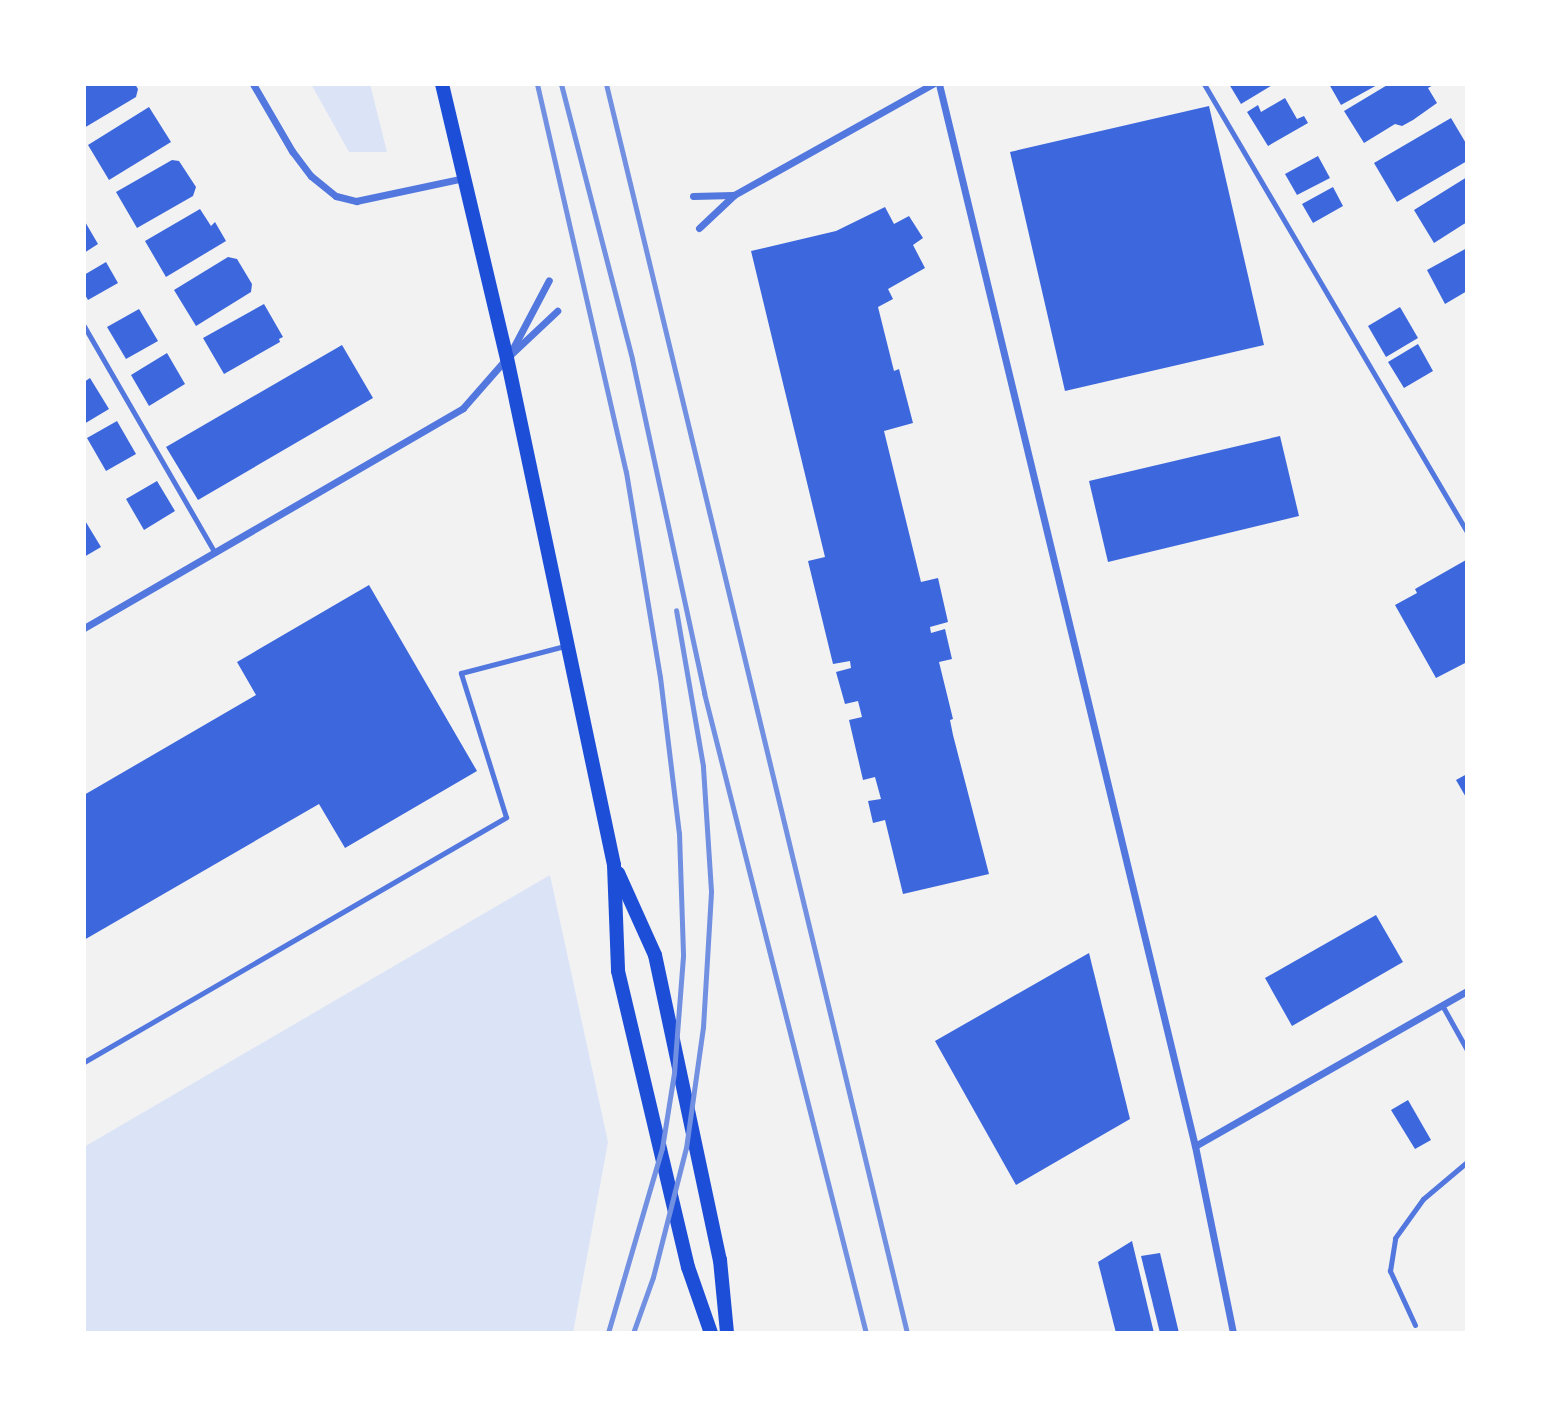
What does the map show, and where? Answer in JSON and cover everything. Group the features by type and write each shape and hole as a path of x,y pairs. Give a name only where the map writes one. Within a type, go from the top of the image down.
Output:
{"main road":[{"path":"442,84 508,358 614,865 618,971 688,1268 711,1333"},
{"path":"614,865 655,955 720,1260 727,1333"}],"street":[{"path":"253,84 292,151 311,176 336,196 356,201 464,178"},
{"path":"699,228 734,195 933,84"},
{"path":"939,84 1195,1146 1233,1333"},
{"path":"693,196 734,195"},
{"path":"508,358 549,280"},
{"path":"84,628 463,408 508,358 557,311"},
{"path":"1195,1146 1467,990"}],"lane":[{"path":"1204,84 1467,532"},
{"path":"84,326 215,553"},
{"path":"84,1062 506,817 461,673 568,645"},
{"path":"1442,1005 1467,1050"},
{"path":"1415,1325 1390,1270 1395,1238 1423,1199 1467,1162"}],"shaded area":[{"path":"311,84 370,84 387,152 349,152"},
{"path":"550,875 608,1142 573,1333 84,1333 84,1147"}],"building":[{"path":"84,84 135,84 138,89 136,97 84,128"},
{"path":"1229,84 1274,84 1241,104"},
{"path":"1329,84 1379,84 1341,105"},
{"path":"1389,84 1435,84 1428,88 1437,103 1413,120 1402,126 1395,124 1364,143 1344,111"},
{"path":"1285,98 1297,119 1304,116 1308,123 1268,146 1247,112 1258,105 1261,112"},
{"path":"1209,106 1264,345 1065,391 1010,152"},
{"path":"149,107 171,142 109,180 88,145"},
{"path":"1451,118 1467,145 1467,161 1397,202 1374,163"},
{"path":"1318,156 1330,178 1297,195 1285,174"},
{"path":"172,160 179,161 196,187 193,196 137,228 116,192"},
{"path":"1467,177 1467,222 1434,243 1414,210"},
{"path":"1333,187 1343,206 1313,223 1302,204"},
{"path":"885,207 894,224 909,216 923,238 913,245 925,268 888,289 893,299 878,307 894,371 899,369 913,423 884,431 921,582 938,578 948,622 930,627 931,633 945,629 952,659 939,662 953,719 950,720 953,735 989,874 903,894 885,820 873,823 868,801 881,799 875,777 863,780 849,720 862,717 858,701 845,704 836,672 851,668 850,661 833,664 808,561 825,557 751,251 836,231"},
{"path":"200,209 211,226 215,222 226,241 166,277 145,241"},
{"path":"84,220 98,244 84,253"},
{"path":"1467,248 1467,291 1445,304 1427,270"},
{"path":"228,257 237,259 252,284 251,292 196,326 174,290"},
{"path":"106,262 118,283 88,300 84,293 84,275"},
{"path":"264,304 283,337 279,339 280,342 224,374 203,338"},
{"path":"1400,307 1418,338 1386,357 1368,326"},
{"path":"139,309 158,341 126,359 107,327"},
{"path":"1418,344 1433,371 1404,388 1388,362"},
{"path":"342,345 373,398 198,500 166,447"},
{"path":"167,353 185,384 149,406 131,375"},
{"path":"90,378 109,409 84,424 84,382"},
{"path":"117,421 136,454 106,471 87,438"},
{"path":"1280,436 1299,516 1108,562 1089,481"},
{"path":"157,481 175,511 144,530 126,499"},
{"path":"84,519 101,547 84,557"},
{"path":"1466,560 1467,662 1436,678 1395,605 1417,593 1415,589"},
{"path":"369,585 477,771 345,848 319,804 84,940 84,795 256,695 237,662"},
{"path":"1467,774 1467,799 1456,780"},
{"path":"1376,915 1403,962 1292,1026 1265,978"},
{"path":"1089,953 1130,1119 1016,1185 935,1041"},
{"path":"1408,1100 1431,1140 1415,1149 1391,1110"},
{"path":"1132,1241 1154,1333 1116,1333 1098,1262"},
{"path":"1160,1253 1179,1333 1160,1333 1141,1256"}],"railway":[{"path":"537,84 626,472 660,677 679,833 683,956 674,1073 662,1148 608,1333"},
{"path":"561,84 632,359 704,693 866,1333"},
{"path":"606,84 907,1333"},
{"path":"633,1333 653,1277 686,1148 703,1027 711,891 703,766 676,610"}]}
